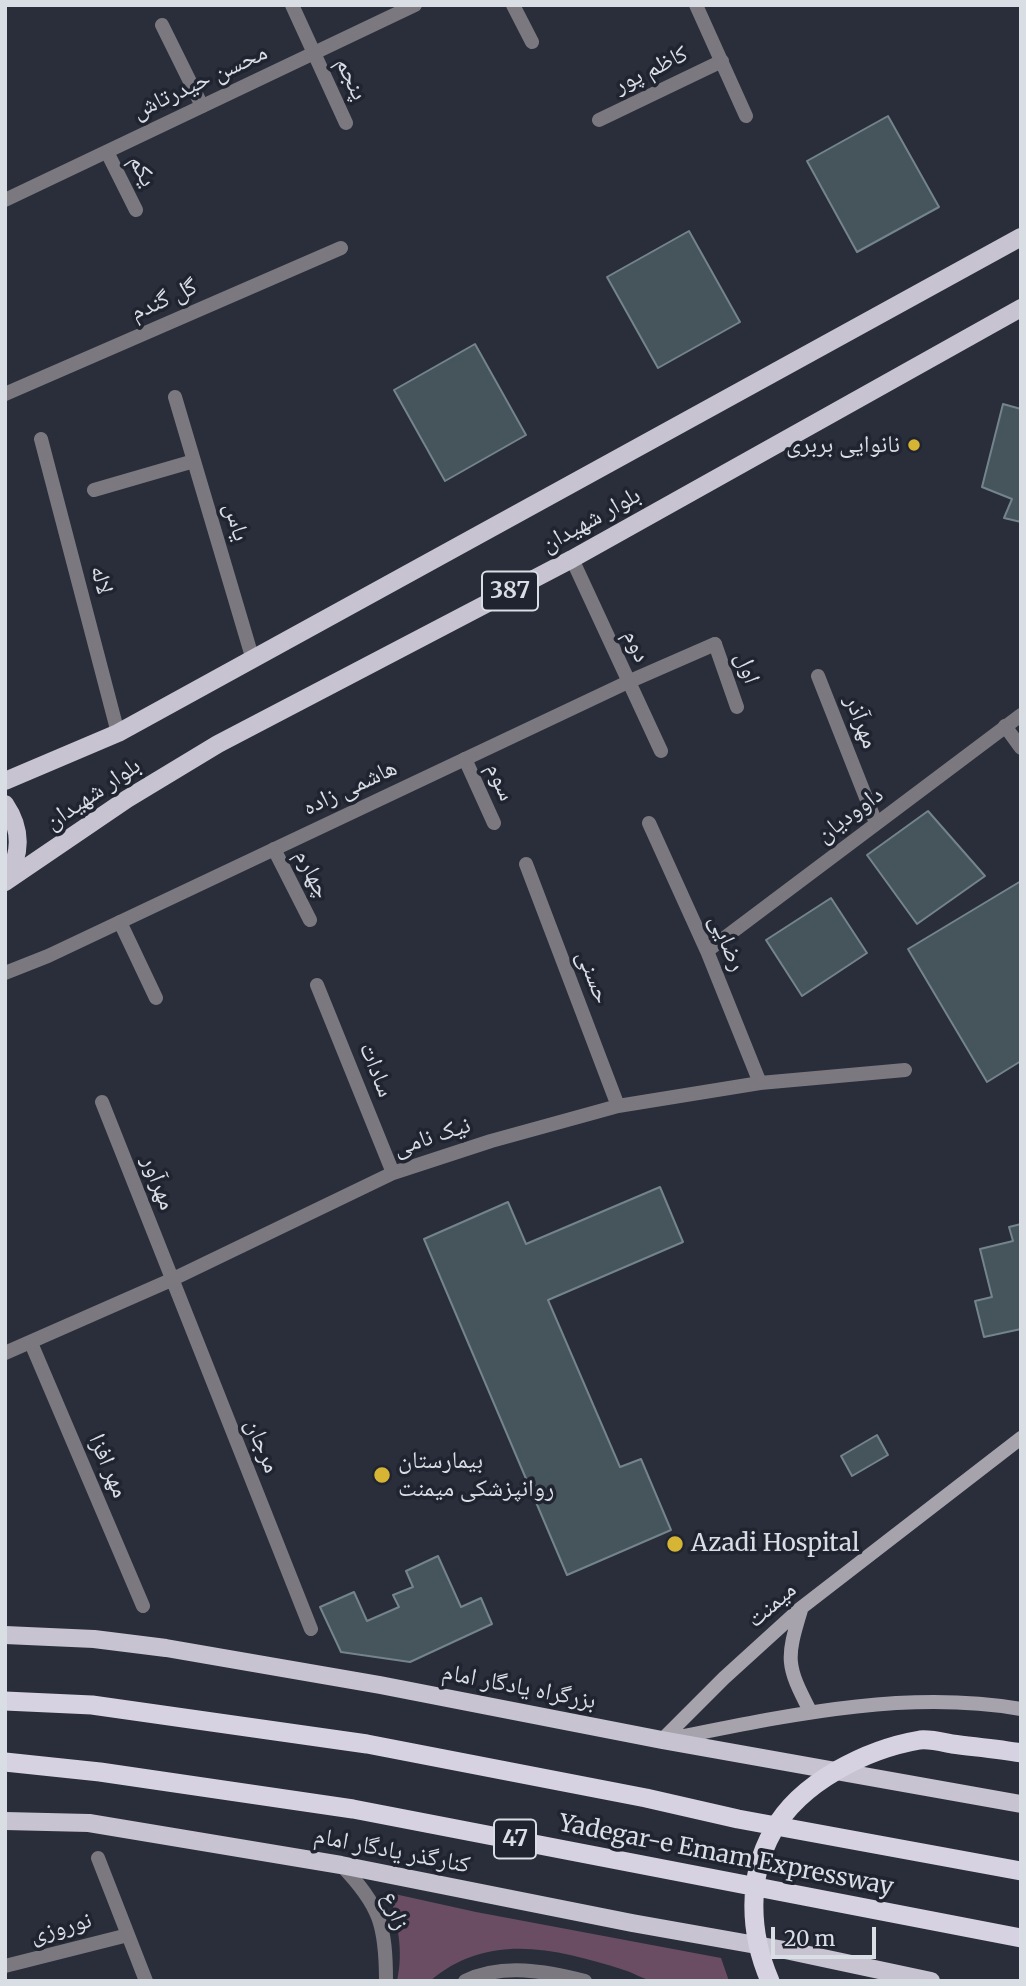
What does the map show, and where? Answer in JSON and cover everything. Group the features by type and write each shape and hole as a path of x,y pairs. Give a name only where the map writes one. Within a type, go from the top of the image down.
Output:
{"highway":[{"name":"Yadegar-e Emam Expressway","path":"5,1701 92,1705 367,1744 646,1798 738,1819 1021,1871"},
{"path":"770,1981 755,1930 753,1896 761,1860 773,1830 800,1798 839,1768 874,1751 923,1740 1020,1753"},
{"name":"Yadegar-e Emam Expressway","path":"5,1762 100,1772 353,1810 1021,1938"}],"main road":[{"name":"بلوار شهیدان","path":"5,780 118,733 1021,237"},
{"name":"بلوار شهیدان","path":"5,881 161,778 218,744 572,559 1021,308"},
{"path":"5,804 13,815 19,834 18,852 5,881"},
{"name":"میمنت","path":"662,1740 724,1678 801,1608 1021,1438"},
{"path":"801,1608 789,1649 796,1685 810,1711"},
{"name":"بزرگراه یادگار امام","path":"5,1635 94,1639 166,1648 1021,1804"},
{"path":"662,1740 810,1711 922,1701 990,1703 1021,1709"},
{"name":"کنارگذر یادگار امام","path":"5,1821 89,1823 341,1865 632,1923 790,1951 931,1981"}],"street":[{"path":"292,5 314,53"},
{"name":"محسن حیدرتاش","path":"5,200 415,5"},
{"path":"513,5 532,42"},
{"name":"کاظم پور","path":"696,5 746,116"},
{"path":"162,25 202,106"},
{"name":"پنجم","path":"314,53 346,124"},
{"name":"کاظم پور","path":"599,120 722,61"},
{"name":"یکم","path":"107,152 136,210"},
{"name":"گل گندم","path":"5,394 341,248"},
{"name":"یاس","path":"175,397 253,660"},
{"name":"لاله","path":"41,439 118,733"},
{"path":"94,490 194,461"},
{"name":"دوم","path":"572,559 661,751"},
{"name":"هاشمی زاده","path":"5,973 48,956 628,682 715,644"},
{"name":"اول","path":"715,644 737,706"},
{"name":"مهرآذر","path":"818,676 876,823"},
{"name":"داوودیان","path":"707,951 1021,715"},
{"path":"1005,726 1021,748"},
{"name":"سوم","path":"465,759 494,823"},
{"name":"رضایی","path":"649,823 707,951 760,1083"},
{"name":"چهارم","path":"274,849 310,920"},
{"name":"حسنی","path":"526,864 618,1106"},
{"path":"120,922 156,998"},
{"name":"سادات","path":"317,985 394,1172"},
{"name":"نیک نامی","path":"5,1353 171,1280 394,1172 491,1141 618,1106 760,1083 905,1070"},
{"name":"مهرآور","path":"102,1102 171,1280"},
{"name":"مرجان","path":"171,1280 311,1629"},
{"name":"مهر افزا","path":"31,1343 143,1606"},
{"name":"نوروزی","path":"98,1858 146,1981"},
{"name":"زارع","path":"341,1865 372,1900 382,1928 386,1981"},
{"name":"نوروزی","path":"5,1966 128,1935"},
{"path":"465,1981 492,1972 519,1969 585,1981"}],"shaded area":[{"path":"390,1893 721,1958 729,1981 654,1981 574,1956 524,1949 476,1955 453,1965 430,1981 397,1981 400,1948"}],"building":[{"path":"888,116 939,207 857,252 807,161"},
{"path":"689,231 740,322 658,368 607,277"},
{"path":"475,344 526,435 445,481 394,390"},
{"path":"1003,404 1021,409 1021,522 1004,518 1012,499 982,487"},
{"path":"928,811 985,876 917,924 867,855"},
{"path":"1021,881 1021,1061 987,1082 908,949"},
{"path":"831,898 867,953 802,996 766,940"},
{"path":"660,1187 683,1242 548,1300 620,1467 641,1459 671,1530 567,1575 424,1239 508,1202 526,1244"},
{"path":"1021,1224 1021,1329 984,1337 975,1301 992,1297 980,1249 1013,1241 1009,1227"},
{"path":"877,1435 888,1455 852,1476 841,1456"},
{"path":"438,1556 461,1607 481,1598 492,1624 410,1662 341,1652 320,1607 354,1592 367,1621 399,1607 393,1595 413,1587 406,1571"}],"place":[{"name":"نانوایی بربری","path":"914,445"},
{"name":"بیمارستان روانپزشکی میمنت","path":"382,1475"},
{"name":"Azadi Hospital","path":"675,1544"}]}
